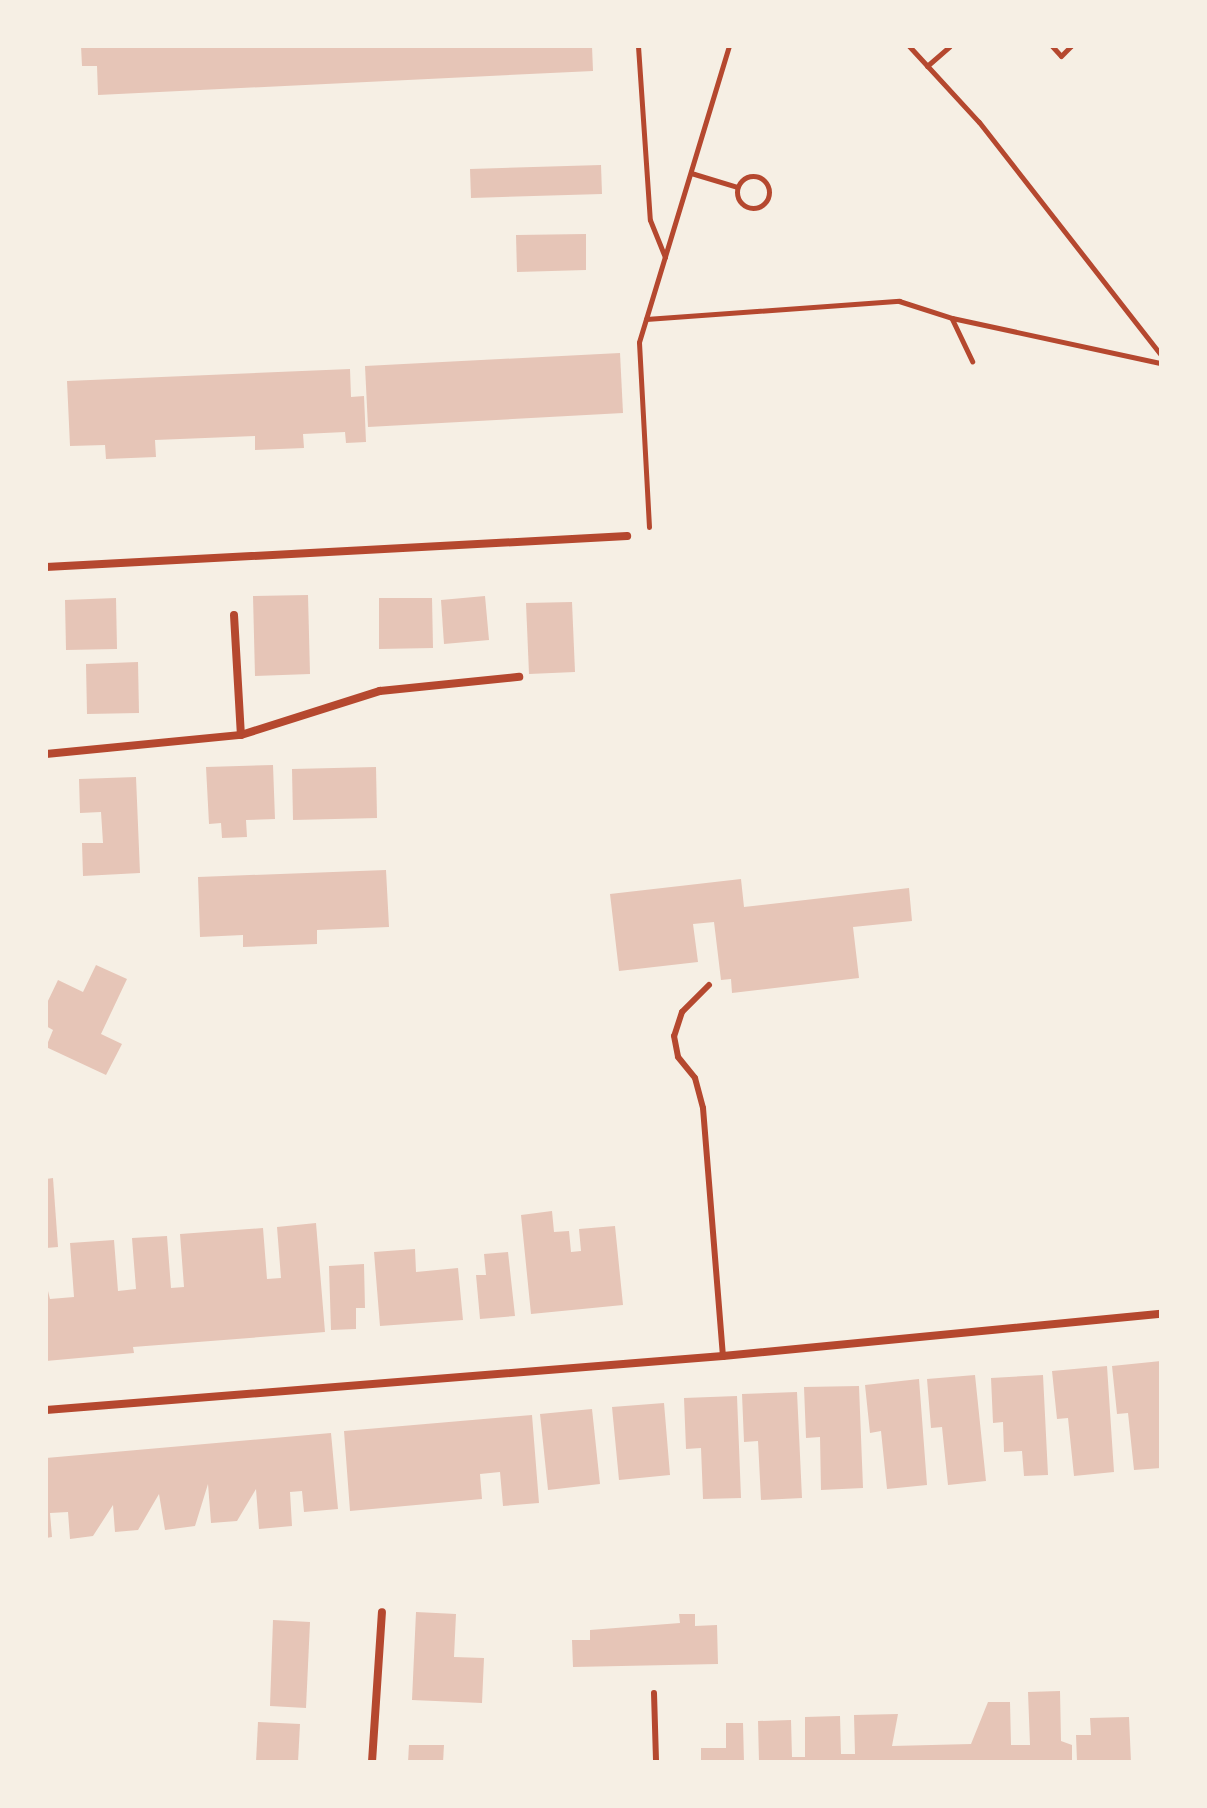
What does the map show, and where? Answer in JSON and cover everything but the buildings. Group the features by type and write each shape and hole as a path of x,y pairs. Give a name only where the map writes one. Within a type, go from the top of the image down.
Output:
{"street":[{"path":"46,567 627,536"},
{"path":"234,615 241,735"},
{"path":"46,754 241,735 380,691 519,677"},
{"path":"46,1410 723,1356 1161,1314"},
{"path":"372,1762 382,1612"}],"lane":[{"path":"709,985 682,1012 674,1036 703,1108 723,1356"},
{"path":"654,1693 656,1762"}],"path":[{"path":"638,46 650,220 665,258"},
{"path":"627,536 650,529 639,342 729,46"},
{"path":"909,46 979,122 1161,355"},
{"path":"927,66 950,46"},
{"path":"1052,46 1061,56 1071,46"},
{"path":"691,173 737,187"},
{"path":"759,177 770,194 761,206 751,208 741,203 737,187 745,178 759,177"},
{"path":"646,319 899,301 952,318 1161,363"},
{"path":"952,318 972,361"}]}
